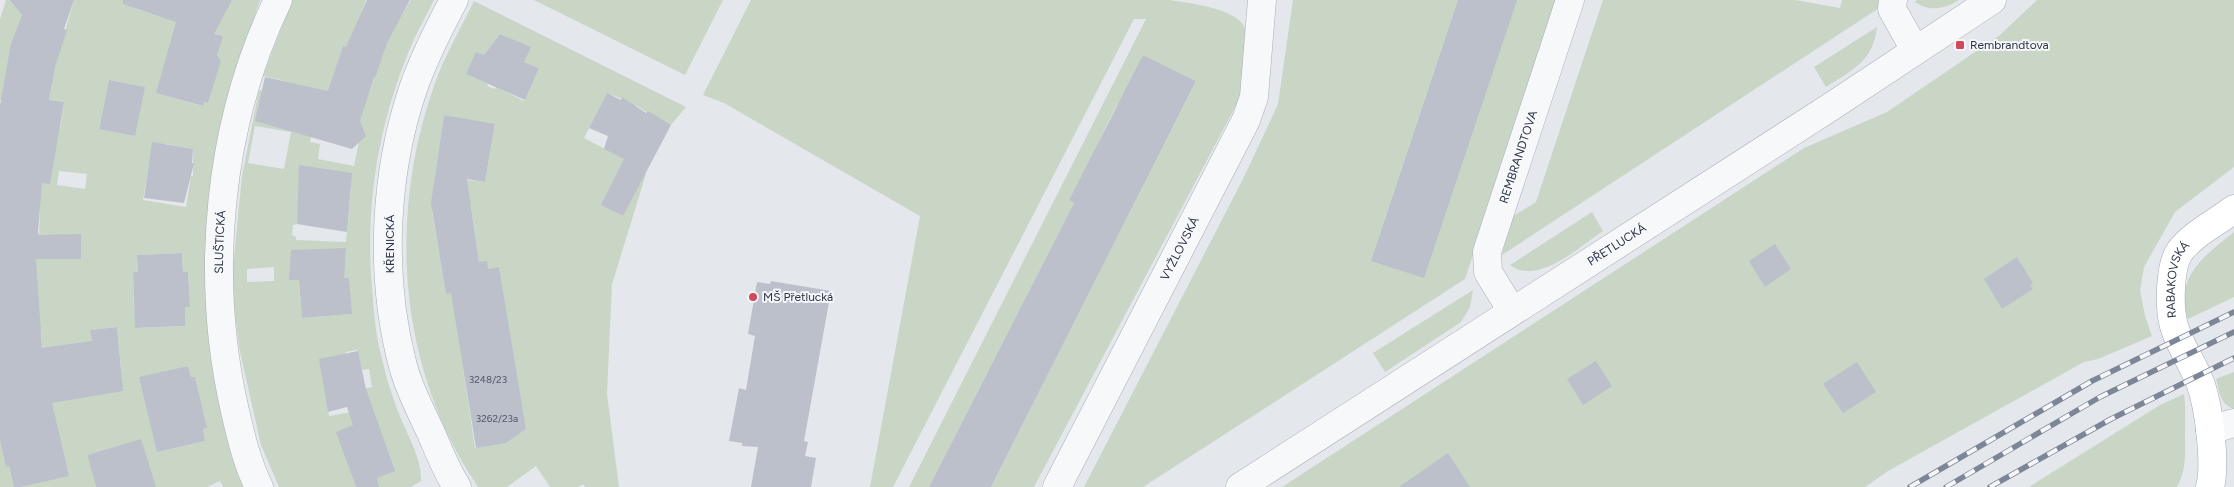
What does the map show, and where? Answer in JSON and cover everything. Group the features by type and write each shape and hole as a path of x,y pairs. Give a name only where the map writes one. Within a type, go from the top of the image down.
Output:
{"main road":[{"name":"RABAKOVSKÁ","path":"2210,487 2212,469 2222,427 2174,326 2172,276 2180,252 2196,236 2234,209"}],"street":[{"name":"SLUŠTICKÁ","path":"258,487 240,432 228,384 218,282 219,253 230,155 248,73 261,35 278,0"},
{"name":"KŘENICKÁ","path":"453,486 404,367 394,319 389,269 389,232 394,170 414,87 428,50 454,0"},
{"name":"VYŽLOVSKÁ","path":"1057,487 1246,120 1254,97 1262,0"},
{"name":"REMBRANDTOVA","path":"1512,311 1488,272 1487,252 1570,0"},
{"path":"1894,0 1892,9 1915,50"},
{"name":"PŘETLUCKÁ","path":"1240,487 1992,0"}],"green space":[{"path":"6,0 22,0 18,10 22,15 14,37 59,53 74,0 137,0 134,8 159,16 220,0 229,5 232,0 260,0 234,78 214,182 246,487 223,487 220,481 207,487 156,487 111,448 87,455 96,487 21,487 63,477 53,409 43,361 41,330 0,243 39,245 40,204 0,202 42,125 60,128 64,102 49,100 52,84 0,100 0,19","holes":["176,23 222,36 217,55 221,61 207,92 211,94 208,103 204,102 202,106 157,93","109,80 140,86 135,110 135,136 99,128","165,144 193,149 193,176 191,176 186,207 143,200 150,157","59,171 87,174 85,189 57,185","182,253 183,272 188,272 190,307 185,307 185,326 139,328 138,309 134,309 133,272 138,272 137,255","117,327 121,368 92,341 91,330","188,366 191,377 195,377 207,428 203,429 205,441 161,451 144,377"]},
{"path":"292,0 366,0 362,11 396,25 411,0 434,0 412,44 389,108 376,167 370,227 372,288 379,347 399,415 416,453 421,472 421,481 411,487 370,487 341,444 356,487 279,487 261,445 240,352 234,307 233,267 242,176 259,90 282,95 285,81 263,76","holes":["343,46 381,60 368,94 337,64","255,126 291,132 284,169 248,163","313,126 359,141 354,166 318,159 320,144 310,142","325,188 351,188 346,242 296,240 296,237 292,235 293,225 297,224 298,203 324,204","274,267 274,281 247,282 247,269","349,278 351,314 302,318 299,282","357,350 362,370 369,369 372,387 354,391 357,411 329,416 326,397 346,352"]},
{"path":"534,0 723,0 685,75"},
{"path":"751,0 1170,0 1227,13 1237,18 1244,25 1247,41 1241,96 1034,487 991,487 1196,81 1143,55 1123,104 1118,103 1104,130 1086,177 1082,175 1069,200 1074,203 929,487 909,487 1146,19 1134,19 893,487 870,487 920,216 724,103 703,95"},
{"path":"1293,0 1458,0 1371,261 1517,0 1558,0 1465,279 1143,487 1084,487 1244,177 1278,104"},
{"path":"1603,0 1795,0 1840,8 1842,0 1881,0 1879,8 1502,255 1510,218 1536,202"},
{"path":"1917,0 1959,0 1948,6 1931,8 1920,5 1915,2"},
{"path":"2037,0 2234,0 2234,167 2175,212 2144,267 2140,290 2145,316 2152,336 2098,359 2084,362 1888,471 1865,487 1282,487 1804,148 1887,112 2000,35"},
{"path":"474,1 686,107 671,125 648,113 648,111 646,112 637,106 629,104 628,101 607,93 584,138 624,159 602,205 623,216 644,173 646,174 612,284 607,394 619,487 585,487 583,484 578,487 550,487 536,466 507,487 478,487 451,441 431,393 417,343 408,291 406,239 410,186 420,134 435,83 448,52","holes":["500,34 530,47 524,62 539,68 524,101 496,87 495,89 487,86 488,84 467,74 476,53 484,55","444,115 495,125 485,182 435,176","471,205 479,262 488,269 499,268 503,292 469,290 446,293 432,211","457,328 519,390 526,429 507,440 475,448"]},
{"path":"1877,27 1875,39 1866,57 1853,70 1826,87 1814,67"},
{"path":"1592,212 1603,231 1558,262 1533,271 1521,270 1510,265"},
{"path":"2234,232 2234,297 2188,319 2185,291 2188,279 2203,259"},
{"path":"1473,290 1470,307 1461,322 1385,372 1373,353"},
{"path":"2234,372 2234,409 2223,401 2216,379"},
{"path":"2184,394 2185,460 2177,487 2029,487 2160,405"},
{"path":"0,441 6,466 9,466 14,487 0,487"}],"building":[{"path":"10,0 74,0 64,29 67,30 55,67 49,100 64,102 50,184 42,183 38,232 39,235 81,234 81,259 36,259 42,348 92,341 90,330 117,327 123,391 52,403 69,476 21,487 14,487 9,466 6,467 0,441 0,105 11,44 22,15"},
{"path":"123,0 232,0 214,34 223,36 217,55 221,61 208,103 204,102 203,106 156,93 176,22 123,4"},
{"path":"367,0 410,0 387,43 374,77 360,121 366,136 352,149 255,121 265,77 328,91 343,46 346,47"},
{"path":"1458,0 1517,0 1424,278 1371,261"},
{"path":"500,34 531,47 524,62 539,68 525,100 466,74 476,52 484,55"},
{"path":"1143,55 1196,81 991,487 929,487 1074,203 1069,200"},
{"path":"109,80 145,87 135,136 99,129"},
{"path":"607,93 621,100 622,97 646,113 648,111 671,125 623,216 601,205 624,159 604,149 608,136 589,128"},
{"path":"444,115 495,124 485,182 467,179 479,262 487,261 488,269 499,267 526,429 506,443 476,448 451,293 446,294 431,203"},
{"path":"152,142 193,149 192,163 194,163 184,203 144,198"},
{"path":"299,165 352,173 347,232 297,224"},
{"path":"1775,244 1791,269 1765,287 1749,261"},
{"path":"346,248 344,278 349,278 352,314 302,318 299,280 289,280 291,250"},
{"path":"182,253 183,272 188,272 190,307 185,307 185,326 135,328 133,272 138,272 137,255"},
{"path":"2017,257 2033,283 2030,285 2033,289 2002,309 1984,279"},
{"path":"771,281 831,291 804,441 808,442 805,456 816,458 811,487 751,487 758,447 742,446 742,443 729,441 739,388 746,390 755,336 748,334 757,282 770,284"},
{"path":"358,351 366,389 395,471 377,478 379,487 356,487 336,432 353,425 347,407 328,412 319,359"},
{"path":"1596,361 1612,386 1583,405 1567,379"},
{"path":"1857,362 1876,392 1843,413 1823,384"},
{"path":"188,366 191,377 195,377 207,428 203,429 205,441 157,452 139,377"},
{"path":"141,439 156,487 96,487 87,455"},
{"path":"1448,453 1470,487 1399,487"}],"railway":[{"path":"1910,487 2092,381 2234,312"},
{"path":"1946,487 2100,397 2234,332"},
{"path":"1990,487 2111,419 2234,358"}],"place":[{"name":"Rembrandtova","path":"1960,45"},
{"name":"MŠ Přetlucká","path":"753,297"}]}
